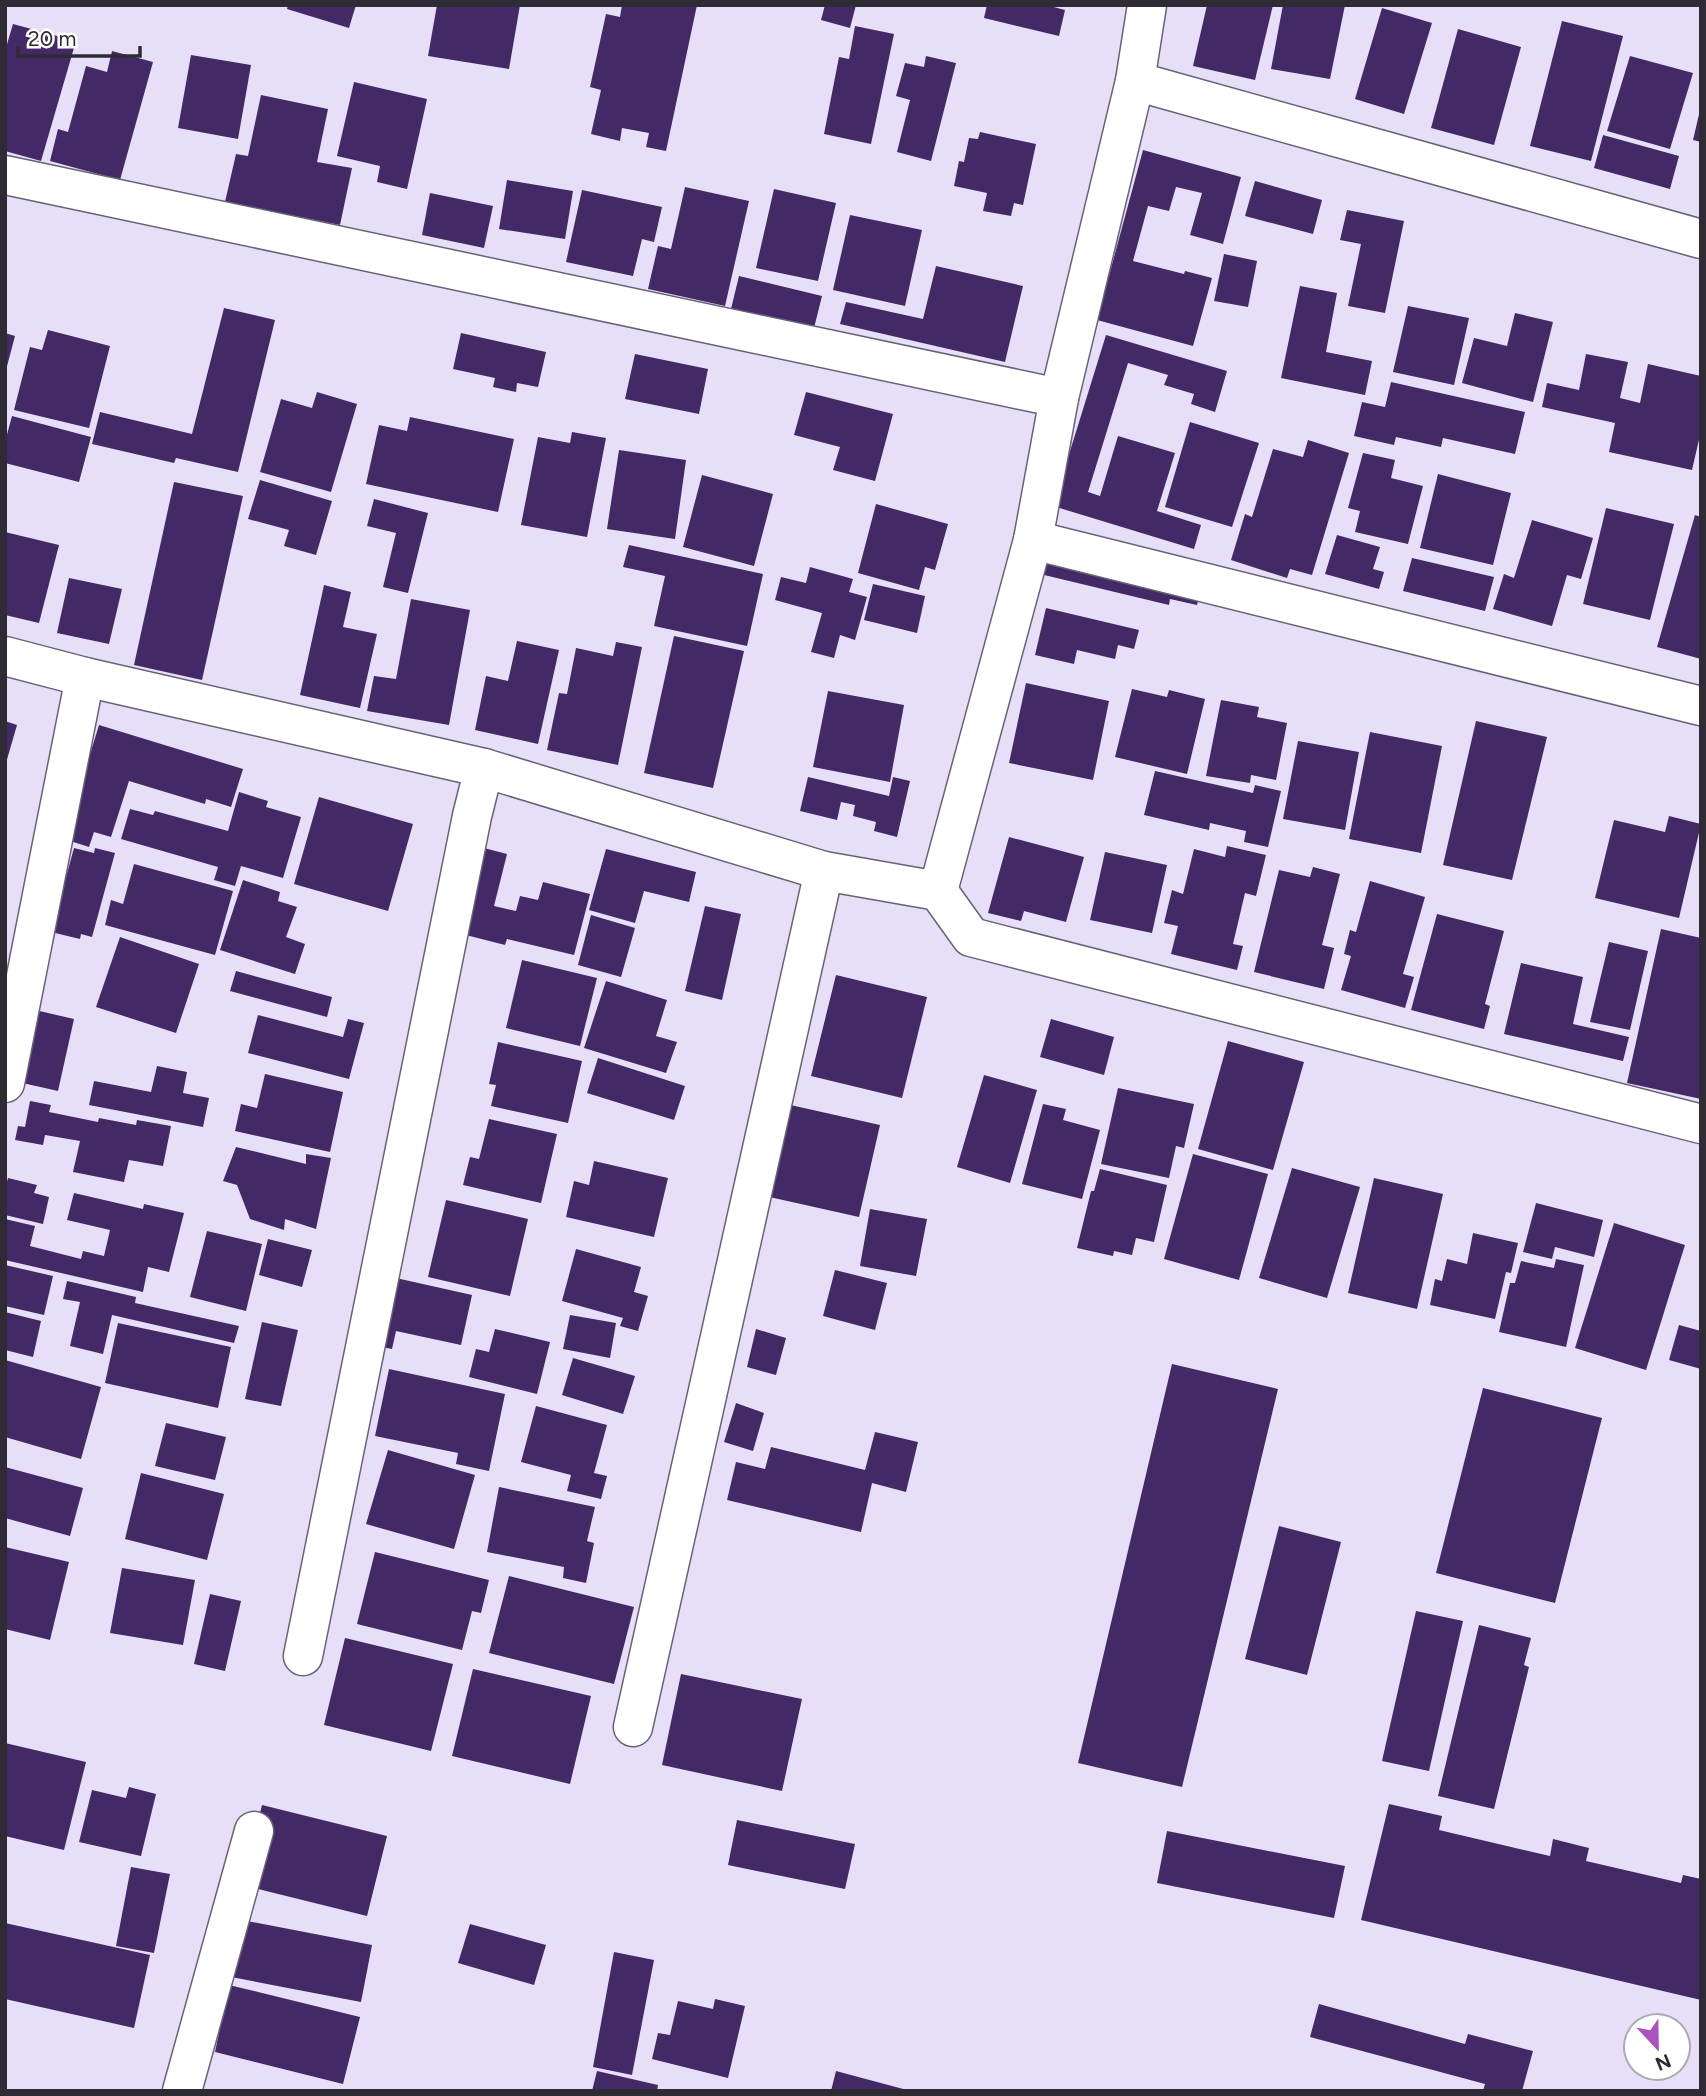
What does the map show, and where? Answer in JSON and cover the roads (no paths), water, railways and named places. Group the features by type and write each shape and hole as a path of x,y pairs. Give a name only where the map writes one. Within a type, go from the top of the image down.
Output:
{"street":[{"path":"937,891 1032,540 1059,398 1135,81 1147,5"},
{"path":"1135,81 1701,239"},
{"path":"5,175 1059,398"},
{"path":"1032,540 1701,706"},
{"path":"5,656 85,677 484,768 824,871 937,891 971,937 1701,1124"},
{"path":"5,1083 85,677"},
{"path":"303,1656 469,829 484,768"},
{"path":"632,1727 824,871"},
{"path":"182,2091 254,1831"}]}
